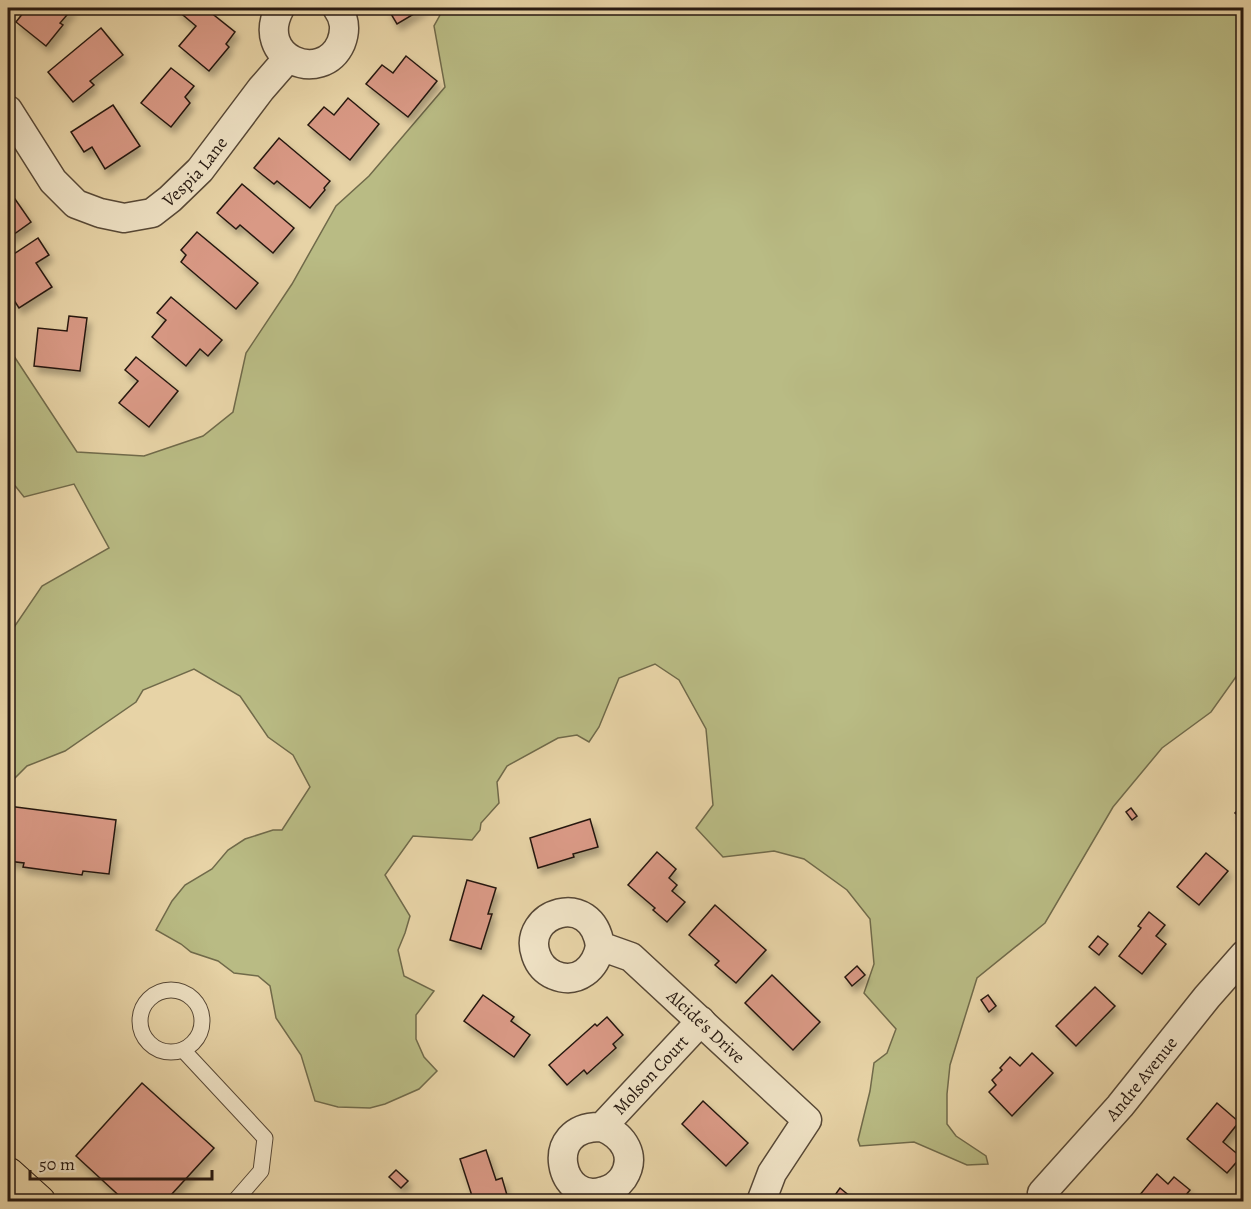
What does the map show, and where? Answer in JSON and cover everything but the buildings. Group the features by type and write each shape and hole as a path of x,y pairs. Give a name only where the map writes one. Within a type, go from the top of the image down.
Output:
{"main road":[{"path":"8,1174 39,1202"}],"street":[{"path":"280,8 273,27 274,39 280,50 288,58 299,63 311,64 323,62 332,56 344,37 345,26 338,8"},
{"name":"Vespia Lane","path":"8,110 53,181 76,204 100,213 124,218 152,213 200,170 261,89 288,58"},
{"name":"Alcide's Drive","path":"600,946 631,957 807,1120 772,1173 760,1202"},
{"name":"Andre Avenue","path":"1047,1201 1042,1193 1120,1106 1207,997 1244,955"},
{"name":"Molson Court","path":"603,1127 700,1021"}],"lane":[{"path":"172,990 183,992 198,1006 202,1016 199,1036 183,1050 164,1052 147,1041 142,1032 140,1023 142,1012 146,1003 153,996 172,990"},
{"path":"183,1050 265,1138 261,1172 234,1202"}],"green space":[{"path":"444,8 1243,8 1243,667 1211,712 1162,748 1113,807 1045,923 977,978 950,1065 947,1124 956,1136 986,1156 988,1164 967,1165 914,1142 860,1146 858,1140 874,1063 887,1053 896,1029 864,993 874,964 870,919 847,890 804,859 774,851 723,857 696,828 713,805 706,729 679,680 655,664 619,678 599,727 589,742 577,735 558,738 507,766 497,782 499,803 481,823 480,830 472,840 413,836 385,875 410,916 398,950 404,976 434,991 416,1015 416,1039 424,1057 437,1071 419,1089 370,1108 338,1107 315,1101 301,1055 276,1018 270,986 258,976 234,973 218,961 191,952 156,930 172,901 185,885 212,869 228,850 245,839 273,830 282,830 310,787 293,755 268,737 240,696 194,669 143,690 136,702 65,751 27,766 8,785 8,636 42,586 109,548 74,484 24,497 8,477 8,347 77,452 144,456 203,436 233,412 246,353 292,284 336,206 369,176 445,87 434,26"}]}
